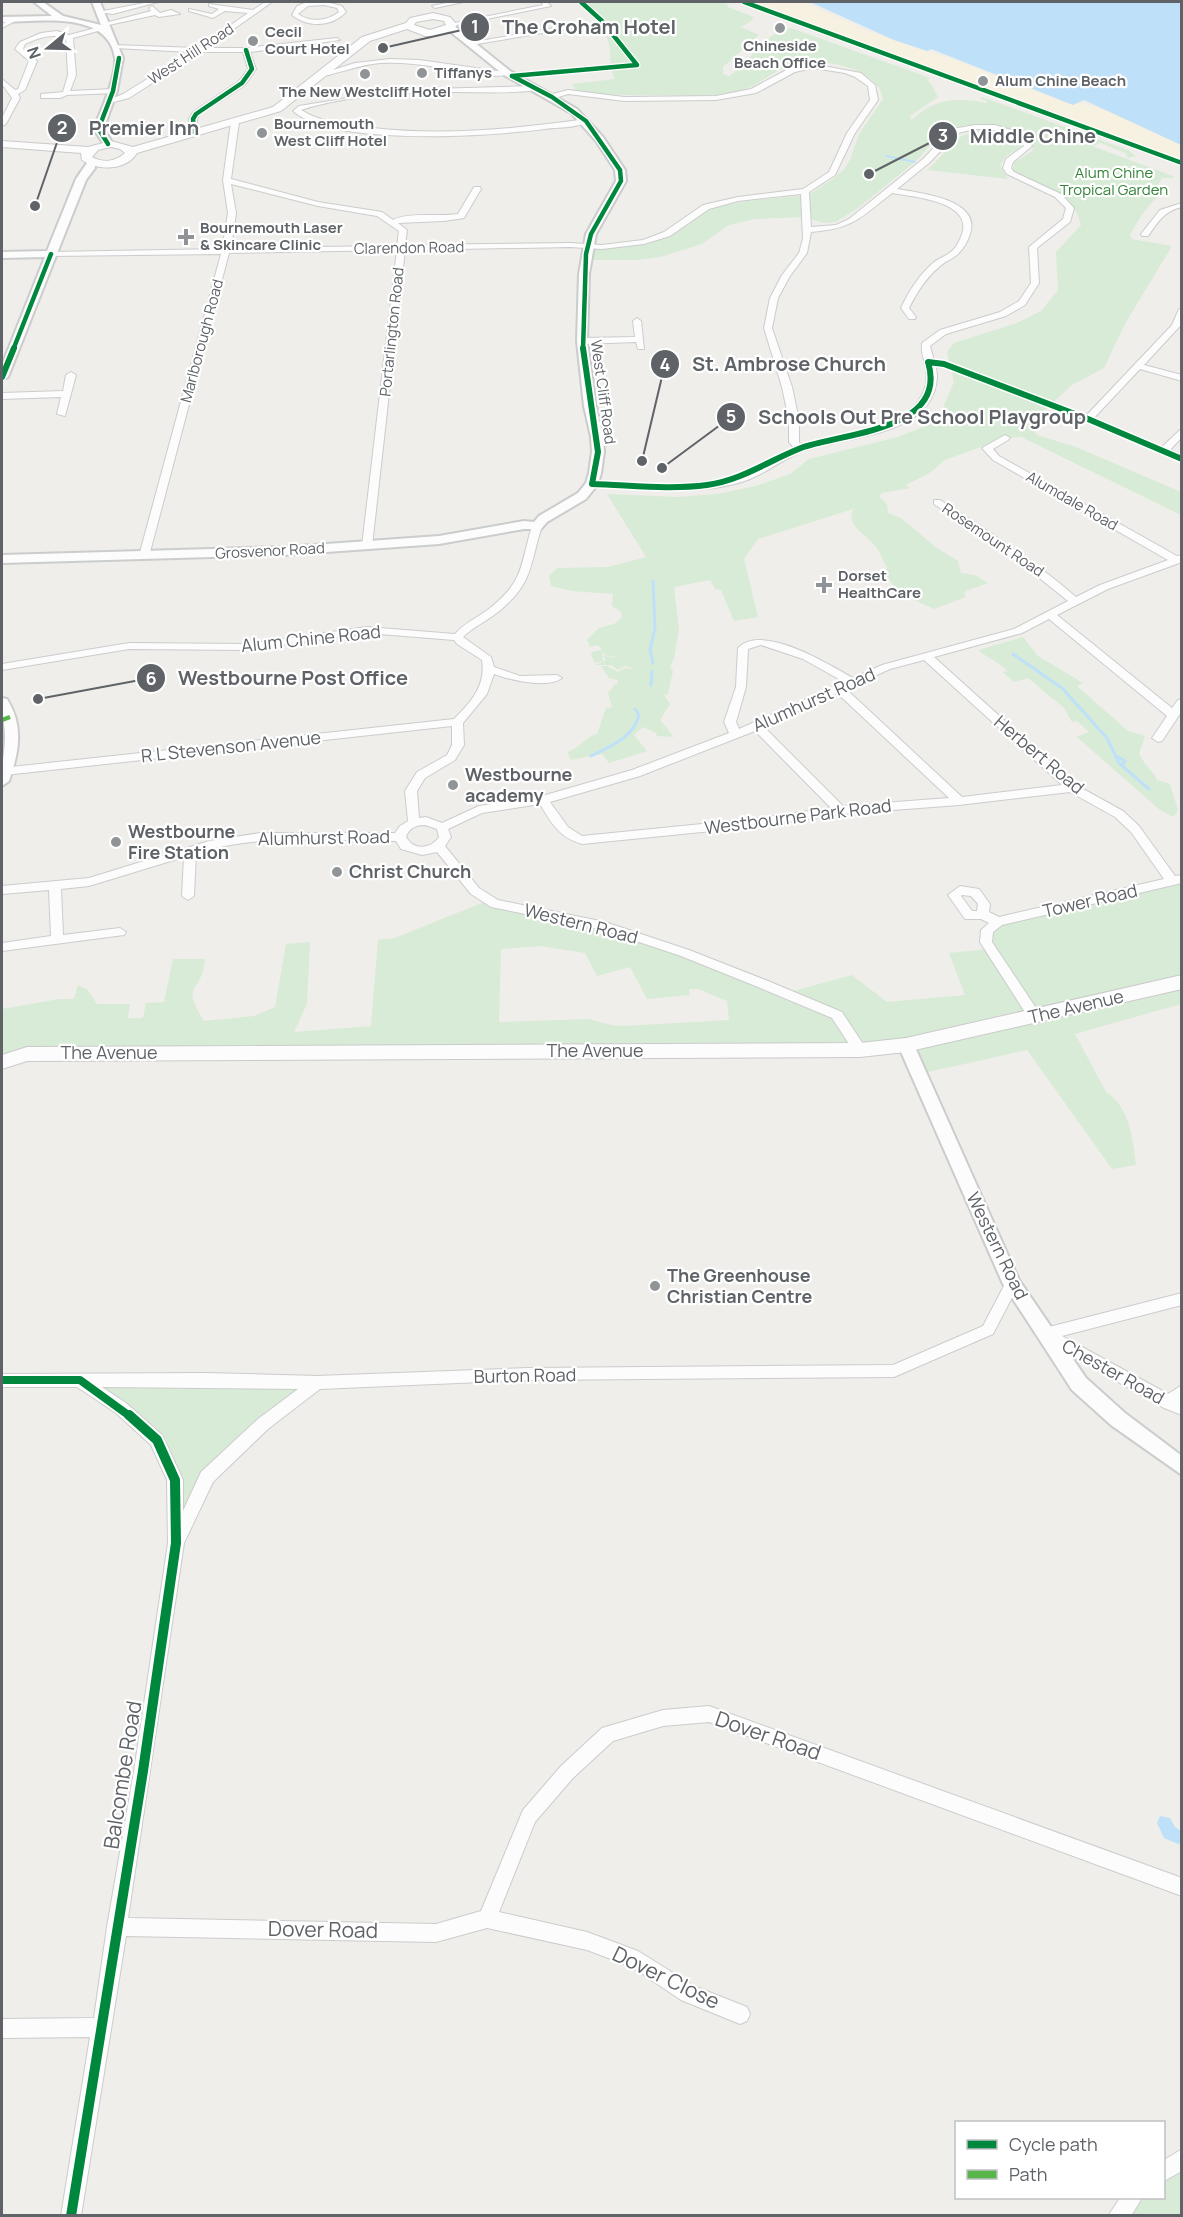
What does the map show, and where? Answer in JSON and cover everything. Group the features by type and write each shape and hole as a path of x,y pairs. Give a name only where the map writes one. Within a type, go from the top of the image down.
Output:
{"main road":[{"path":"386,32 437,32 451,25 441,17 432,3 423,17"},
{"path":"2,145 89,156 114,163 128,158 131,152 277,109 321,75 344,48 374,35 409,25 413,20 423,17 441,17"},
{"path":"409,25 419,32"},
{"path":"89,156 108,144 125,146 131,152"},
{"name":"The Avenue","path":"2,1062 27,1054 860,1050 906,1045 1182,982"}],"street":[{"path":"38,2 60,18"},
{"path":"96,2 119,58 111,96 100,131 108,144"},
{"name":"West Hill Road","path":"111,96 121,99 201,49 269,2"},
{"path":"432,3 460,2"},
{"path":"451,25 548,6 544,2"},
{"path":"2,20 60,18 103,22 114,12 152,3 156,12 161,15 171,12 177,14"},
{"path":"310,3 331,4 342,10 341,15 324,21 308,21 294,14 298,8 310,3"},
{"path":"211,5 224,9 255,12"},
{"path":"191,10 213,16 224,9"},
{"path":"14,93 21,90 33,61 20,47 29,38 57,33 69,37 103,22 156,12"},
{"path":"2,26 14,20"},
{"path":"324,21 357,64"},
{"name":"West Cliff Road","path":"451,25 507,73 552,96 585,121 615,161 621,181 591,234 587,246 582,341 598,452 592,484"},
{"path":"467,40 577,26"},
{"name":"West Cliff Road","path":"437,32 467,40"},
{"path":"66,93 72,75 69,37"},
{"path":"115,46 165,50 344,48"},
{"path":"119,58 165,50"},
{"path":"194,132 193,119 196,114 242,83 252,69 246,50"},
{"path":"321,75 357,64 391,61 470,71 507,73"},
{"path":"552,96 568,93 639,99 716,98 753,91 793,70 813,66 846,70 858,75 870,85 874,100 851,134 832,173 805,190 807,230 803,253 786,275 774,298 768,328 787,387 794,420 794,442 800,449"},
{"path":"2,81 14,93 15,101 2,124"},
{"path":"533,88 412,91 351,97 299,108 297,111 309,119 330,125 404,135 505,133 585,121"},
{"path":"44,96 60,96 66,93 111,96"},
{"name":"Marlborough Road","path":"144,556 226,251 232,213 227,180 235,122"},
{"path":"414,822 411,791 421,775 451,757 458,746 457,722 485,692 490,670 487,659 461,642 458,637 460,633 480,621 518,586 530,559 531,542 537,526 543,519 582,496 592,484 687,487 719,483 746,477 800,449 885,429 915,411 929,392 933,376 925,345 943,332 1003,314 1022,303 1035,283 1034,247 1067,220 1070,208 1059,196 1011,174 1007,168 1009,160 1028,146 1026,142 1014,133 995,128 975,127 950,135 927,161 852,221 837,227 807,230"},
{"path":"2,377 80,184 89,156"},
{"path":"80,184 92,171 114,163"},
{"path":"227,180 289,198 379,214 452,217"},
{"path":"379,214 394,222 400,219 461,216 477,189"},
{"name":"Clarendon Road","path":"51,254 587,246 644,242 667,234 706,207 738,199 805,190"},
{"path":"891,190 957,207 970,224 969,231 954,254 940,262 925,276 910,297 905,308 912,317"},
{"path":"1145,234 1157,214 1163,209 1182,205"},
{"name":"Portarlington Road","path":"367,546 403,230 394,222"},
{"path":"2,255 51,254"},
{"path":"1182,311 1176,326 1088,419 1182,459"},
{"path":"582,341 640,343 637,321"},
{"path":"1140,366 1182,378"},
{"path":"62,414 70,375"},
{"path":"2,396 66,394"},
{"path":"1163,452 1182,431"},
{"name":"Alumdale Road","path":"1005,438 987,448 996,458 1179,559"},
{"name":"Rosemount Road","path":"937,502 1016,553 1046,575 1075,602"},
{"name":"Grosvenor Road","path":"2,560 284,551 367,546 459,538 524,525 537,526"},
{"name":"Alumhurst Road","path":"442,827 479,810 543,800 636,773 736,735 886,668 1018,631 1052,616 1104,587 1179,559"},
{"path":"1052,616 1172,714"},
{"name":"Alum Chine Road","path":"2,667 129,646 247,647 367,630 458,637"},
{"path":"736,735 730,722 741,687 743,648 750,644 762,642 807,657 852,682"},
{"name":"Herbert Road","path":"926,656 1072,788 1119,814 1135,829 1177,880"},
{"path":"490,670 519,679 557,678"},
{"path":"839,689 959,801"},
{"path":"2,702 10,717 13,739 3,776"},
{"path":"1158,738 1182,702"},
{"name":"R L Stevenson Avenue","path":"3,776 457,722"},
{"path":"757,726 840,810"},
{"name":"Westbourne Park Road","path":"543,800 562,830 571,837 582,840 752,824 840,810 959,801 1072,788"},
{"path":"426,821 442,827 445,837 439,846 418,851 405,846 400,837 404,829 414,822 426,821"},
{"name":"Alumhurst Road","path":"2,890 55,887 88,882 210,845 260,837 400,837"},
{"name":"Western Road","path":"439,846 475,891 495,903 601,925 685,953 763,984 837,1015 860,1050"},
{"path":"188,896 190,851"},
{"name":"Tower Road","path":"998,922 1177,880"},
{"path":"55,887 57,940"},
{"path":"982,914 998,922 987,930 986,942 1035,1017"},
{"path":"2,947 120,932"},
{"name":"Western Road","path":"906,1045 1012,1284 1079,1384 1118,1419 1182,1467"},
{"name":"Burton Road","path":"2,1380 205,1380 317,1383 529,1374 894,1371 988,1330 1012,1284"},
{"path":"1045,1334 1182,1299"},
{"name":"Chester Road","path":"1045,1334 1175,1406"},
{"name":"Balcombe Road","path":"71,2216 116,1927 143,1772 176,1543 175,1480 157,1440 121,1408 80,1380"},
{"name":"Balcombe Road","path":"176,1543 207,1477 263,1424 317,1383"},
{"path":"1175,1406 1182,1391"},
{"name":"Dover Road","path":"116,1927 436,1933 487,1919 529,1816 567,1772 608,1734 663,1718 709,1714 1182,1887"},
{"name":"Dover Close","path":"487,1919 586,1941 638,1960 688,1993 740,2014"},
{"path":"2,2028 101,2027"},
{"path":"1165,2170 1182,2159"},
{"path":"1118,2216 1131,2199"}],"green space":[{"name":"Alum Chine Tropical Garden","path":"577,2 727,3 728,7 754,17 741,27 759,35 723,67 723,74 729,76 773,35 791,28 930,78 927,80 938,97 910,116 911,121 919,113 937,104 956,100 986,103 987,101 980,99 982,97 1128,150 1136,156 1128,158 1126,153 1100,143 1092,146 1173,176 1174,178 1162,178 1158,185 1165,191 1145,211 1130,235 1132,239 1172,246 1126,322 1104,368 1072,385 1030,424 1037,435 1076,447 1181,492 1181,515 1021,437 1005,438 945,460 931,472 906,485 910,488 882,493 879,496 887,504 888,513 901,518 937,548 958,561 961,573 975,575 988,583 966,591 964,594 966,597 934,609 903,595 887,578 887,567 878,549 854,525 851,515 853,509 758,539 744,559 758,617 734,621 721,590 715,589 710,580 674,587 679,630 670,667 673,671 668,694 664,695 670,704 660,720 674,737 657,736 656,733 643,727 634,735 647,751 609,763 602,754 571,760 567,752 597,734 606,708 612,707 608,693 618,683 617,680 609,678 601,666 607,666 618,672 625,668 634,669 626,666 618,670 611,665 595,665 606,660 603,655 611,658 623,655 609,657 602,653 603,661 595,663 591,655 592,652 602,650 598,645 590,647 587,640 599,628 614,624 622,618 621,612 612,606 613,594 572,591 551,586 549,576 557,568 608,567 646,557 607,494 677,497 717,494 756,486 790,474 809,459 898,437 923,427 941,412 954,382 947,352 954,343 1017,323 1041,311 1058,290 1056,252 1081,225 1070,202 1054,190 1013,171 1014,163 1032,151 1033,146 1027,136 1003,127 978,124 945,130 915,162 858,208 836,222 823,223 806,217 755,219 729,225 702,244 660,257 635,260 591,260 592,249 648,244 679,230 701,212 716,207 747,201 808,195 844,169 850,160 859,134 883,99 879,88 860,72 847,67 818,62 794,64 748,88 724,94 622,95 576,91 572,84 615,79 606,34 595,19"},
{"path":"976,131 1004,132 1000,134 1011,136 1021,143 1021,147 1006,156 1000,165 1008,179 927,170 959,138"},
{"path":"1023,637 1038,656 1083,683 1077,686 1128,731 1145,736 1139,753 1157,780 1170,784 1178,810 1173,817 1160,810 1077,737 1089,732 1077,721 1072,722 1064,708 1028,678 1014,682 1003,672 1007,671 1005,668 978,650"},
{"path":"1181,879 1181,1004 1075,1034 1106,1092 1114,1098 1125,1115 1132,1135 1136,1165 1112,1169 1027,1050 919,1074 906,1045 28,1054 2,1062 2,1009 59,999 74,999 78,985 87,989 97,1004 130,1004 128,1018 143,1018 146,1003 164,1002 173,959 205,959 193,993 193,1000 204,1021 254,1016 275,1007 286,944 310,942 307,1004 294,1032 371,1026 378,940 395,938 489,900 601,925 786,993 852,975 887,1002 965,995 949,953 990,949 986,942 998,922","holes":["540,946 585,953 597,976 630,967 647,999 690,995 689,989 698,989 727,1001 729,1020 622,1026 589,1019 499,1022 501,949"]},
{"path":"80,1380 317,1383 207,1477 176,1539 175,1480 157,1440"},
{"path":"1181,2159 1181,2215 1118,2216 1131,2199 1165,2199 1165,2170"}],"sand":[{"name":"Alum Chine Beach","path":"747,2 804,2 867,31 949,58 1023,86 1105,110 1181,139 1181,162 903,62"}],"water":[{"path":"810,2 1181,2 1181,145 1084,100 1073,105 931,49 927,51 894,40"},
{"path":"1160,1816 1170,1818 1175,1827 1181,1831 1181,1843 1178,1844 1164,1838 1157,1823"}],"waterway":[{"path":"886,156 915,162"},
{"path":"653,581 655,628 650,650 653,663"},
{"path":"1013,654 1062,688 1107,738 1119,763 1149,789"},
{"path":"651,685 652,671"},
{"path":"591,756 613,745 632,730 639,715 635,709"},
{"path":"1118,757 1125,761 1122,765"}],"marked path":[{"path":"2,720 10,717"}],"cycle path":[{"path":"512,76 637,65 602,21 581,2"},
{"path":"744,2 1182,163"},
{"path":"194,132 193,119 196,114 242,83 252,69 246,50"},
{"path":"108,144 100,131 100,125 113,91 119,58"},
{"path":"512,76 552,97 586,121 620,170 621,181 591,234 586,254 582,341 598,452 592,484 672,487 730,481 815,443 881,429 911,413 926,396 931,382 928,362 944,364 1088,419 1182,459"},
{"path":"2,377 51,254"},
{"path":"2,1380 80,1380 121,1408 157,1440 175,1480 176,1543 143,1771 71,2216"}],"place":[{"name":"Chineside Beach Office","path":"780,28"},
{"name":"Cecil Court Hotel","path":"253,41"},
{"name":"The Croham Hotel","path":"383,48"},
{"name":"Tiffanys","path":"422,73"},
{"name":"The New Westcliff Hotel","path":"365,74"},
{"name":"Alum Chine Beach","path":"983,81"},
{"name":"Bournemouth West Cliff Hotel","path":"262,133"},
{"name":"Middle Chine","path":"869,174"},
{"name":"Premier Inn","path":"35,206"},
{"name":"Bournemouth Laser & Skincare Clinic","path":"186,237"},
{"name":"St. Ambrose Church","path":"642,461"},
{"name":"Schools Out Pre School Playgroup","path":"662,468"},
{"name":"Dorset HealthCare","path":"824,585"},
{"name":"Westbourne Post Office","path":"38,699"},
{"name":"Westbourne academy","path":"453,785"},
{"name":"Westbourne Fire Station","path":"116,842"},
{"name":"Christ Church","path":"337,872"},
{"name":"The Greenhouse Christian Centre","path":"655,1286"}]}
